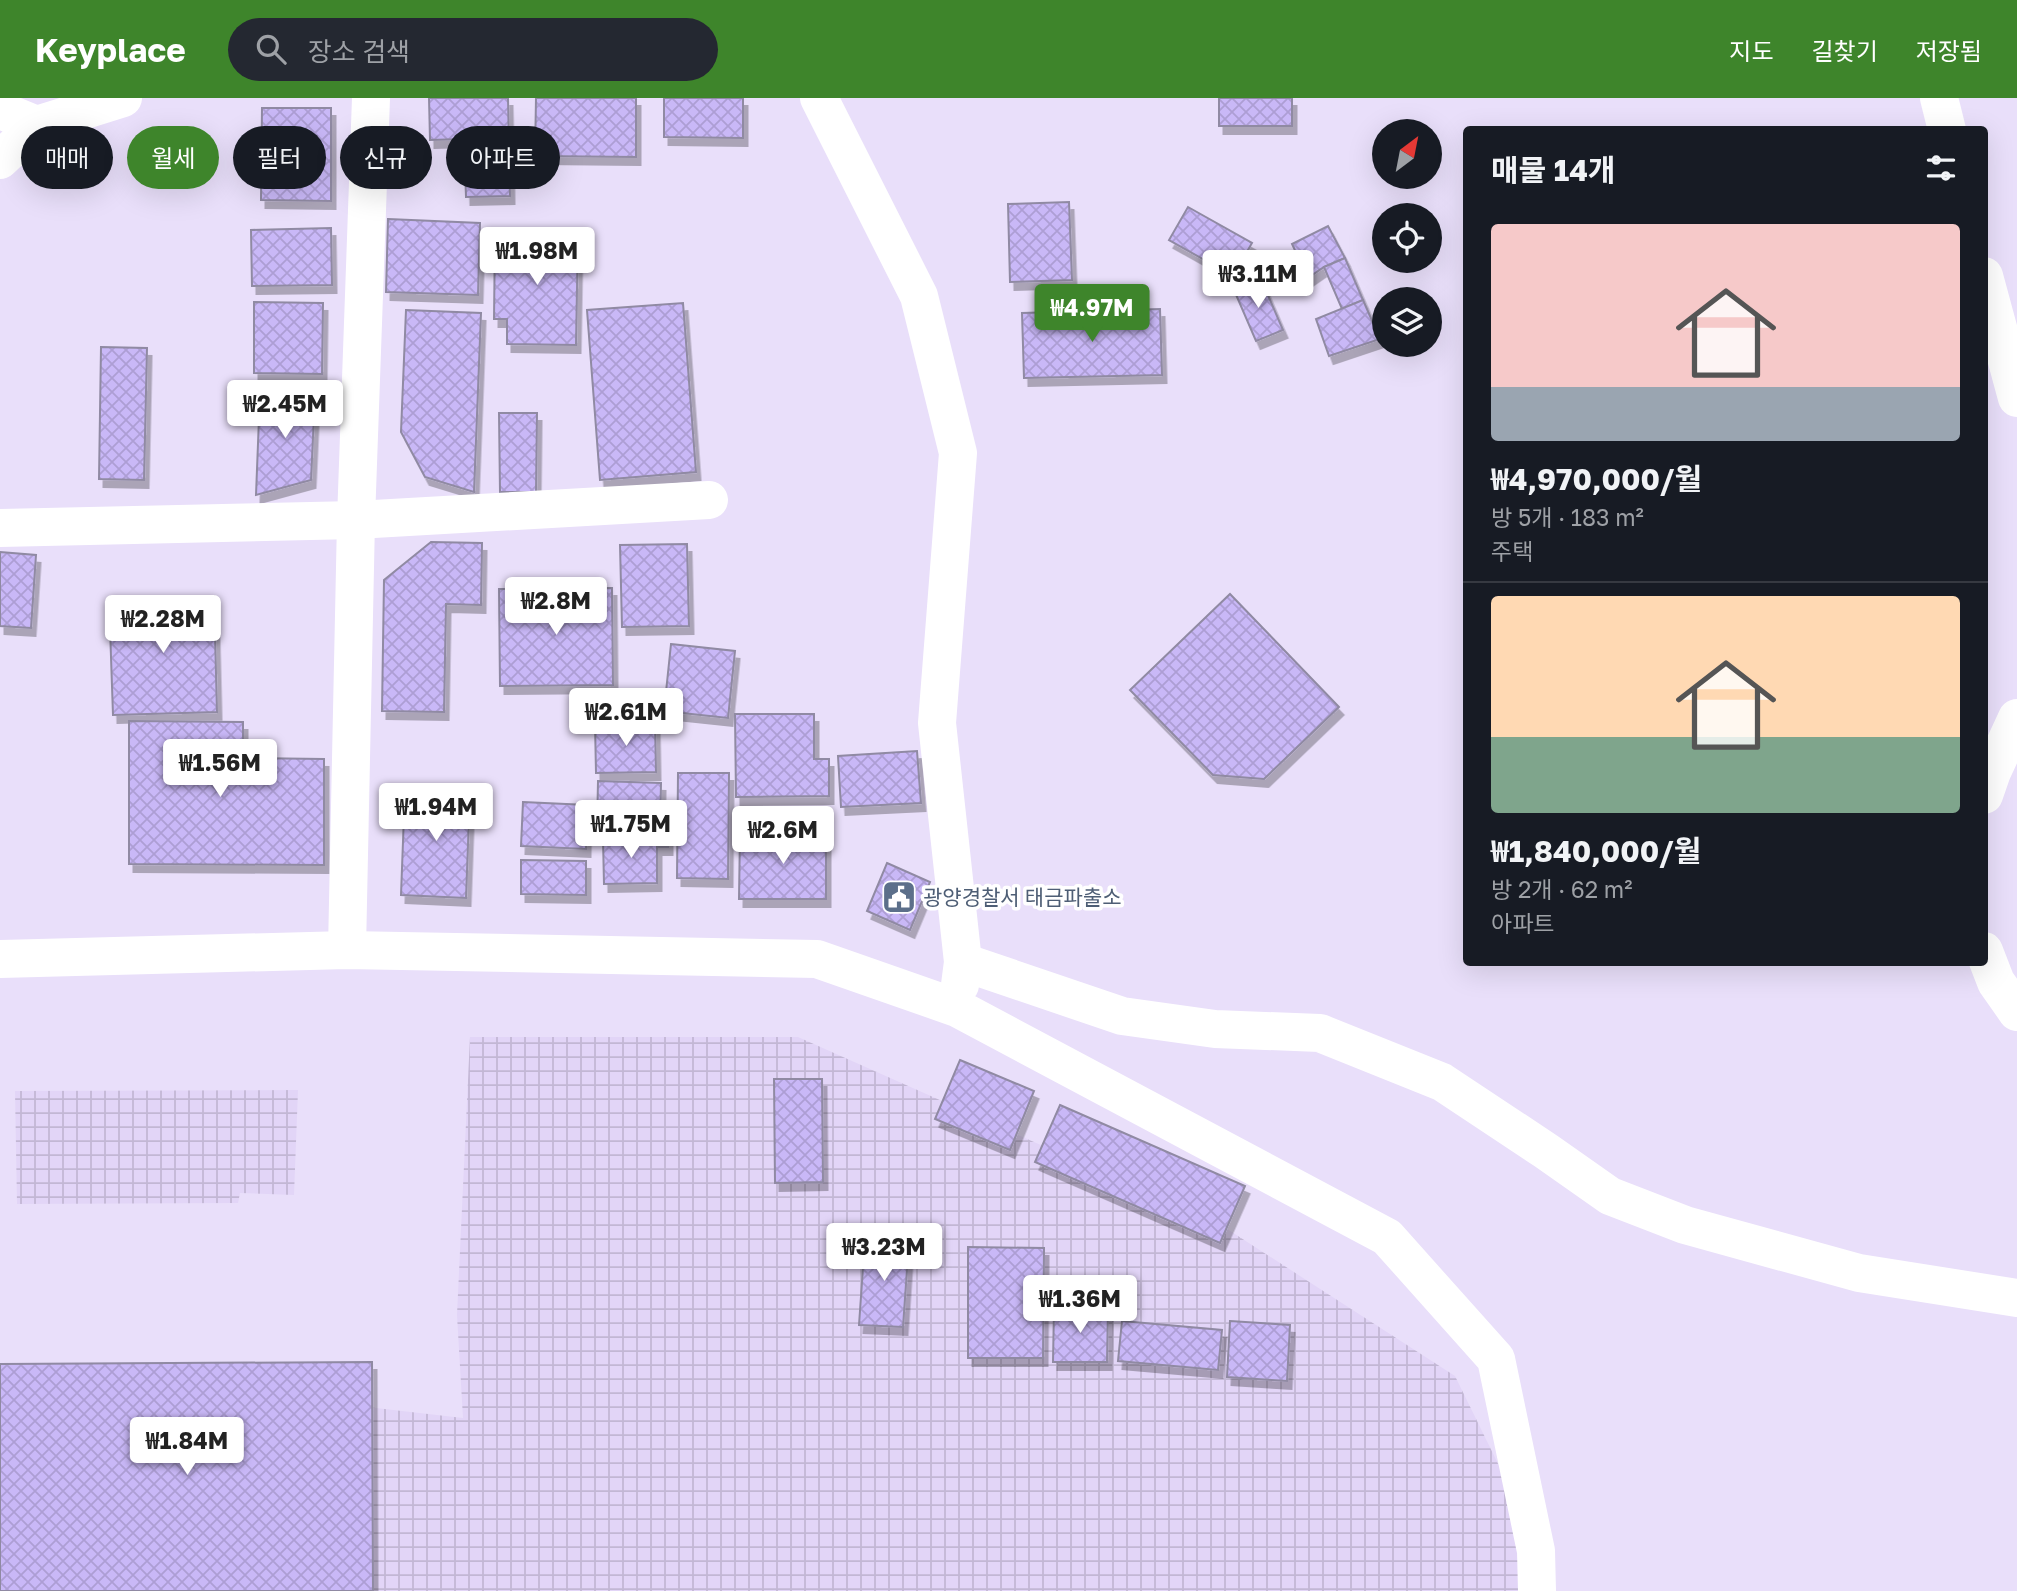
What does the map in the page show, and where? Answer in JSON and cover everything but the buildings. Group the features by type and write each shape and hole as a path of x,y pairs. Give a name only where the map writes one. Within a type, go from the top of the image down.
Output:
{"street":[{"path":"0,160 37,125 123,98"},
{"path":"346,950 356,520 371,98"},
{"path":"819,98 919,296 958,453 937,723 963,962 957,1008"},
{"path":"1939,98 1946,126"},
{"path":"0,110 37,125"},
{"path":"1988,291 2017,398"},
{"path":"0,528 356,520 709,500"},
{"path":"1988,784 2017,718"},
{"path":"0,960 346,950 817,959 957,1008 1387,1237 1496,1359 1536,1551 1536,1591"},
{"path":"1988,961 1996,982 2017,1012"},
{"path":"963,962 1122,1016 1215,1029 1320,1033 1442,1082 1610,1196 1685,1224 1859,1273 2017,1298"}],"shaded area":[{"path":"470,1037 798,1037 1221,1225 1455,1376 1505,1478 1533,1591 0,1591 0,1365 463,1418 457,1315"},
{"path":"298,1090 294,1195 240,1193 238,1203 17,1204 15,1091"}],"place":[{"name":"광양경찰서 태금파출소","path":"899,897"}]}
